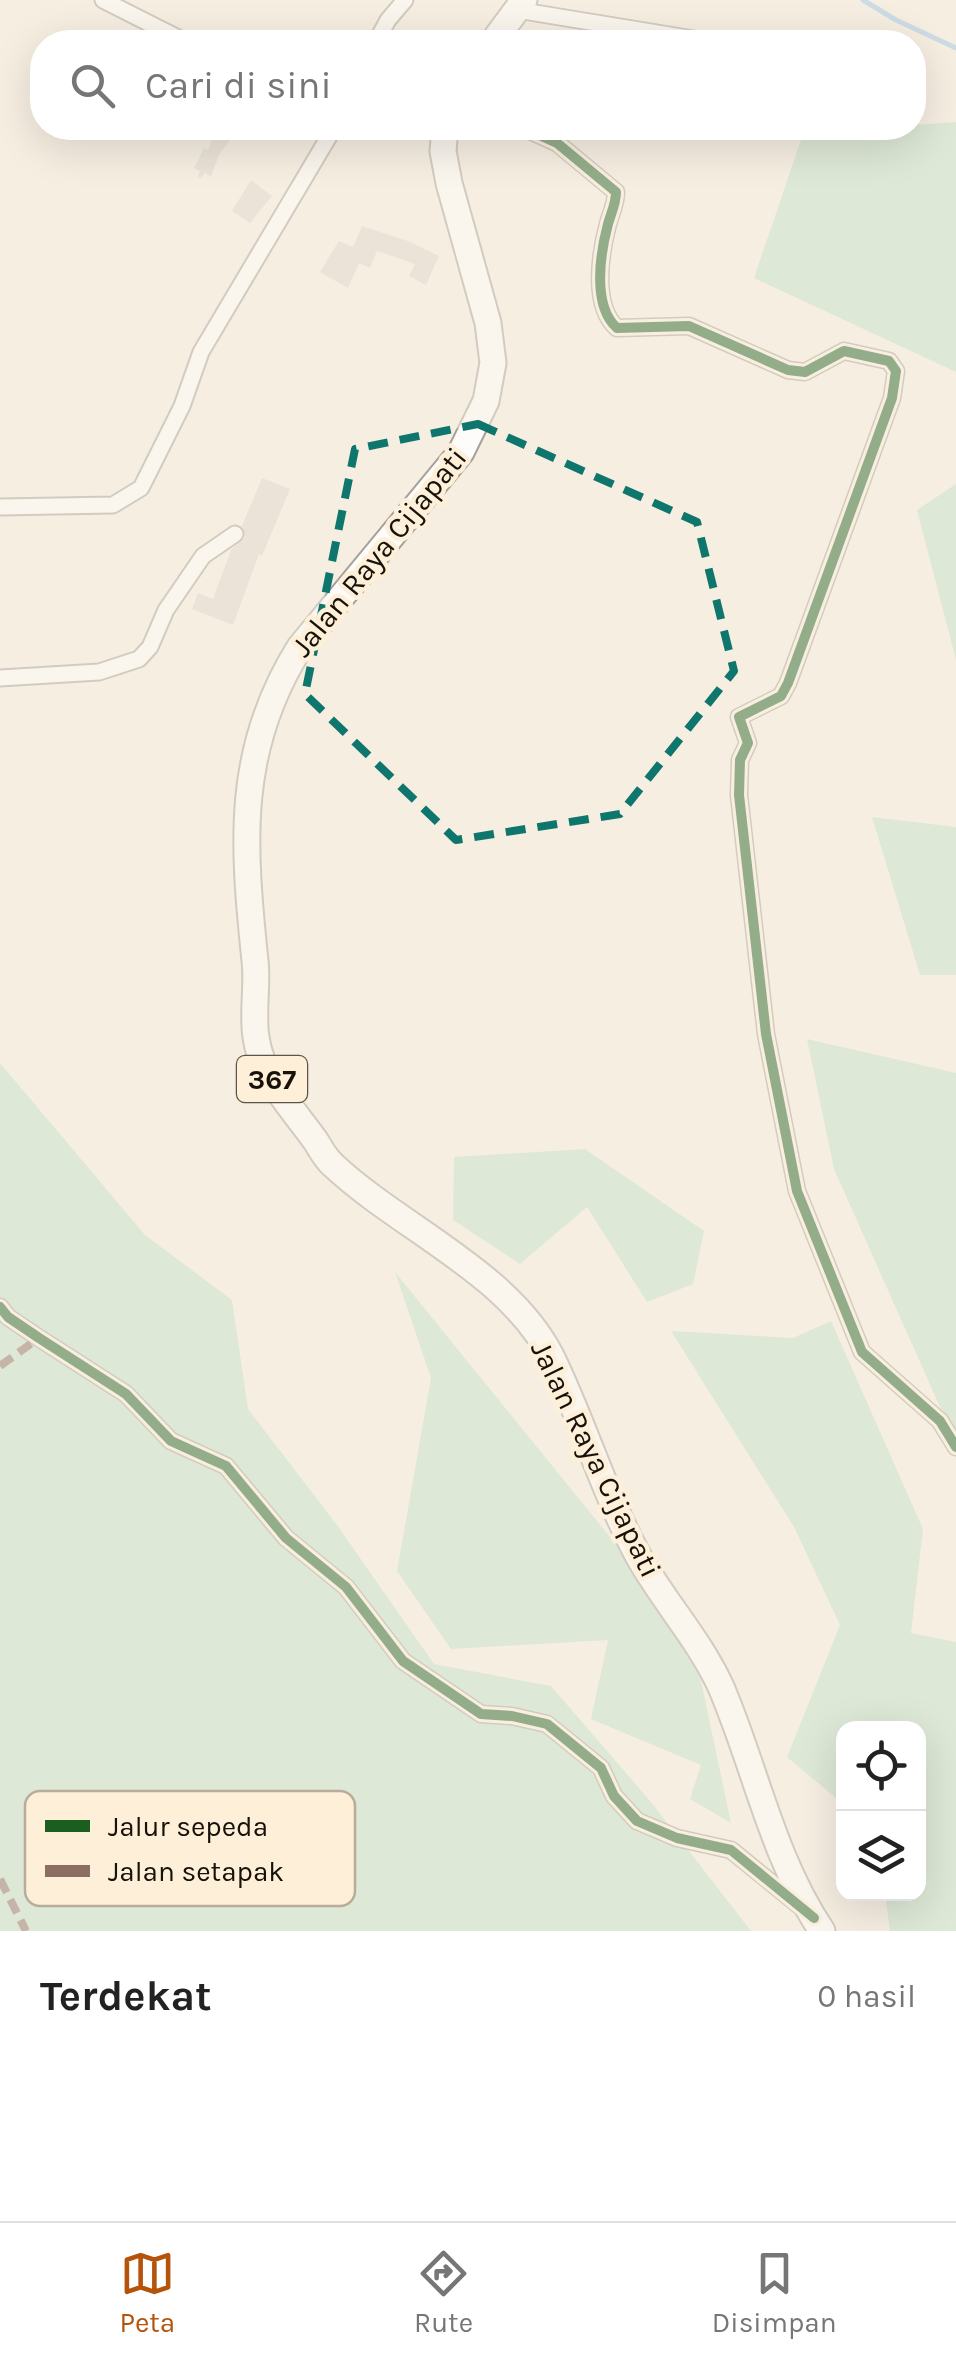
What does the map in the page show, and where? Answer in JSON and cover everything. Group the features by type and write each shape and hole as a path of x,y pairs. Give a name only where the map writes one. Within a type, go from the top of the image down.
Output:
{"main road":[{"path":"502,30 521,5"},
{"name":"Jalan Raya Cijapati","path":"444,140 449,183 488,323 493,362 486,401 461,452 300,647 279,682 261,726 245,821 248,904 256,966 256,1038 270,1075 328,1162 378,1204 465,1262 521,1316 551,1355 636,1552 722,1690 776,1843 818,1925"}],"street":[{"path":"103,0 162,30"},
{"path":"383,30 405,0"},
{"path":"521,5 650,30"},
{"path":"0,507 113,504 141,488 182,406 201,352 327,140"},
{"path":"550,140 616,192 602,250 602,283 603,306 608,320 617,328 689,326 788,370 805,372 844,351 889,362 896,371 892,398 788,683 781,696 739,718 748,743 740,760 739,795 766,1034 797,1191 862,1352 940,1421 956,1448"},
{"path":"0,678 99,672 139,660 150,647 166,610 203,556 235,534"},
{"path":"0,1306 39,1338 126,1394 171,1441 226,1466 286,1538 346,1586 403,1661 481,1714 547,1724 601,1768 614,1796 638,1822 677,1838 731,1850 818,1925"}],"highlighted area":[{"path":"478,424 697,522 734,671 620,814 456,840 305,694 355,449"}],"green space":[{"path":"956,122 956,372 754,278 801,140 926,140 926,124"},
{"path":"956,484 956,660 917,510"},
{"path":"872,817 956,827 956,975 920,975"},
{"path":"807,1039 956,1073 956,1443 834,1169"},
{"path":"0,1063 145,1235 232,1300 248,1409 337,1525 434,1664 551,1686 651,1802 751,1931 0,1931"},
{"path":"585,1149 704,1231 693,1284 647,1302 587,1207 520,1264 453,1220 454,1157"},
{"path":"395,1272 692,1638 731,1823 690,1799 701,1765 591,1719 608,1640 451,1649 397,1571 431,1378"},
{"path":"831,1321 923,1529 911,1633 956,1642 956,1931 890,1931 886,1901 926,1901 926,1721 836,1721 836,1798 787,1757 840,1625 794,1527 671,1331 793,1338"}],"building":[{"path":"212,140 230,140 211,176 205,173 200,179 200,171 194,168 204,148 208,150"},
{"path":"251,180 272,196 250,223 232,211"},
{"path":"362,226 439,256 426,285 409,276 415,264 377,251 370,268 359,263 348,288 320,272 339,241 353,247"},
{"path":"262,478 290,489 262,556 259,554 233,625 192,609 198,593 213,599 231,550 245,538 242,526"}],"waterway":[{"path":"863,0 917,30"},
{"path":"926,34 956,48"}],"marked path":[{"path":"0,1366 39,1338"},
{"path":"0,1879 26,1931"}],"cycle path":[{"path":"550,140 616,192 600,279 604,307 617,328 689,326 788,370 805,372 844,351 889,361 896,371 892,398 788,683 781,696 739,717 748,743 740,760 739,795 766,1034 797,1191 862,1352 940,1421 956,1447"},
{"path":"0,1307 8,1317 126,1394 171,1441 226,1466 286,1538 346,1587 403,1661 481,1714 547,1724 601,1768 614,1796 637,1821 677,1838 731,1850 814,1918"}]}
